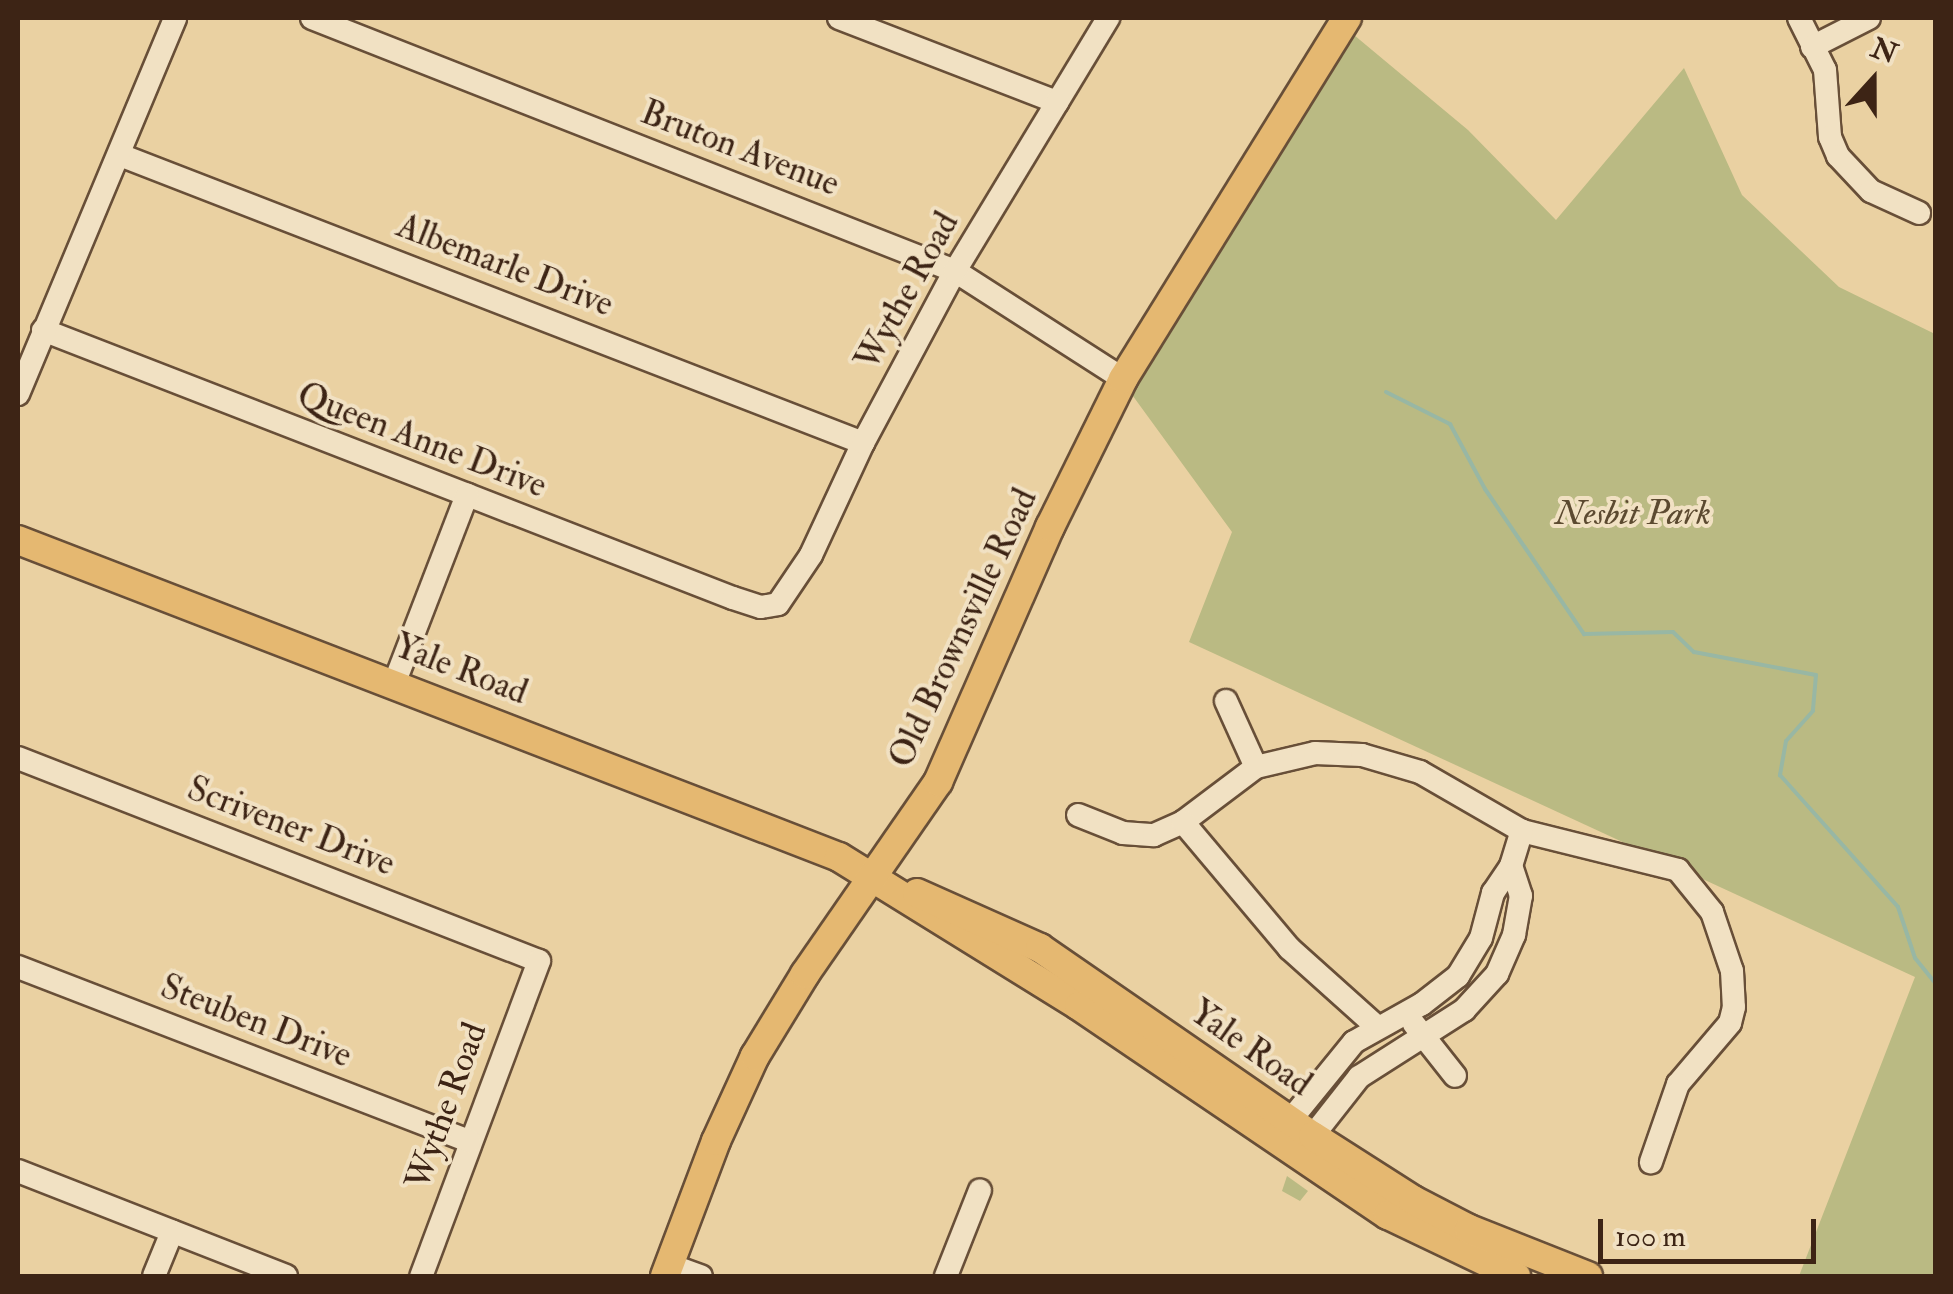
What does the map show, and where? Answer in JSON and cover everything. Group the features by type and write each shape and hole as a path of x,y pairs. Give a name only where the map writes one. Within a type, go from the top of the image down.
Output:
{"main road":[{"name":"Old Brownsville Road","path":"667,1270 716,1141 756,1056 938,782 1050,527 1123,379 1347,18"},
{"name":"Yale Road","path":"18,540 795,838 873,877 1294,1138 1438,1213 1588,1276"},
{"name":"Yale Road","path":"1294,1138 1388,1215 1516,1276"}],"street":[{"path":"18,394 175,18"},
{"name":"Bruton Avenue","path":"312,18 955,270 1123,379"},
{"path":"840,18 1057,102"},
{"name":"Wythe Road","path":"778,604 810,554 863,442 955,270 1108,18"},
{"path":"1799,18 1825,70 1830,137 1838,156 1870,191 1919,213"},
{"path":"1812,46 1869,18"},
{"name":"Albemarle Drive","path":"120,155 863,442"},
{"name":"Queen Anne Drive","path":"43,330 733,598 762,607 778,604"},
{"path":"394,684 467,495"},
{"path":"1226,701 1256,767"},
{"path":"1078,815 1136,836 1154,835 1183,822 1256,767 1315,753 1388,760 1420,772 1522,831 1678,870 1712,912 1732,971 1733,1014 1678,1084 1652,1162"},
{"name":"Scrivener Drive","path":"18,758 538,960"},
{"path":"1183,822 1289,948 1377,1027"},
{"path":"1294,1138 1335,1062 1377,1027 1406,1014 1458,976 1481,938 1492,893 1511,866 1522,831"},
{"path":"1294,1138 1359,1077 1464,1010 1497,974 1514,936 1521,896 1511,866"},
{"name":"Wythe Road","path":"421,1276 538,960"},
{"name":"Steuben Drive","path":"18,967 470,1140"},
{"path":"1406,1014 1455,1076"},
{"path":"18,1172 286,1276"},
{"path":"946,1276 980,1190"},
{"path":"154,1276 172,1232"},
{"path":"667,1270 701,1276"}],"green space":[{"name":"Nesbit Park","path":"1342,25 1468,130 1556,220 1684,68 1742,195 1839,287 1935,334 1935,1276 1799,1276 1915,977 1189,642 1232,532 1122,381"},
{"path":"1287,1176 1308,1191 1300,1201 1282,1191"}],"waterway":[{"path":"1386,392 1450,424 1485,489 1584,634 1673,632 1694,652 1816,675 1813,711 1786,741 1780,775 1898,907 1915,958 1936,984"}]}
